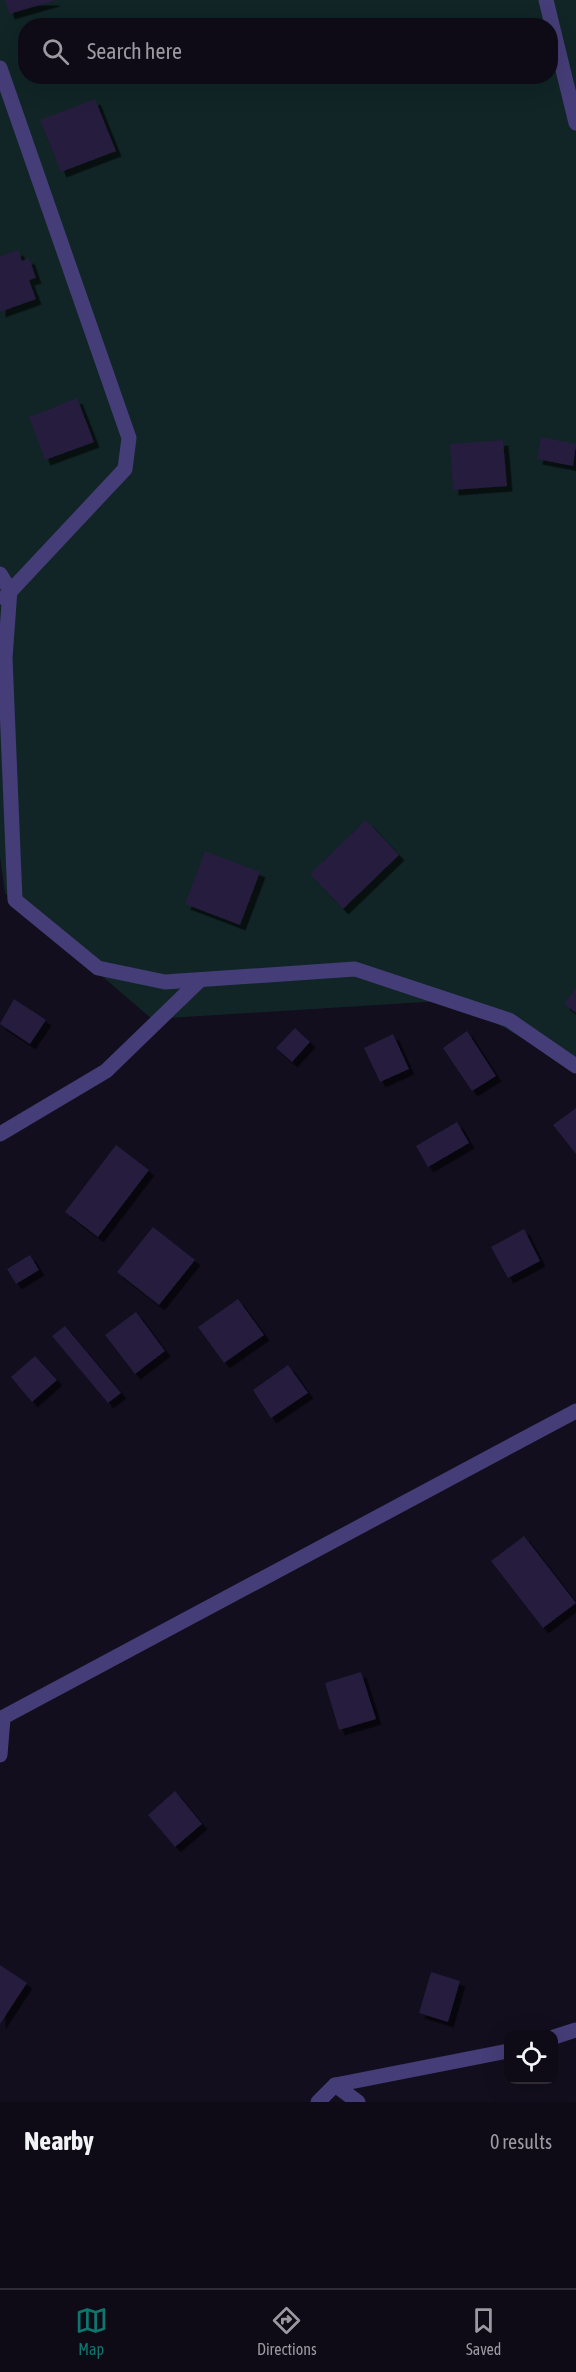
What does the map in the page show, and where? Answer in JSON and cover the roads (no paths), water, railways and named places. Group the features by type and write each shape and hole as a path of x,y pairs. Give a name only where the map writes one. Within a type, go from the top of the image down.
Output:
{"street":[{"path":"546,0 550,18"},
{"path":"558,49 576,123"},
{"path":"0,68 129,438 125,469 10,590 0,604"},
{"path":"0,574 10,590 5,658 15,900 98,968 165,982 355,969 509,1020 576,1066"},
{"path":"0,1134 52,1106 106,1071 200,980"},
{"path":"0,1755 2,1719 576,1411"},
{"path":"558,2036 576,2030"},
{"path":"318,2102 335,2085 504,2052"},
{"path":"335,2085 358,2102"}]}
